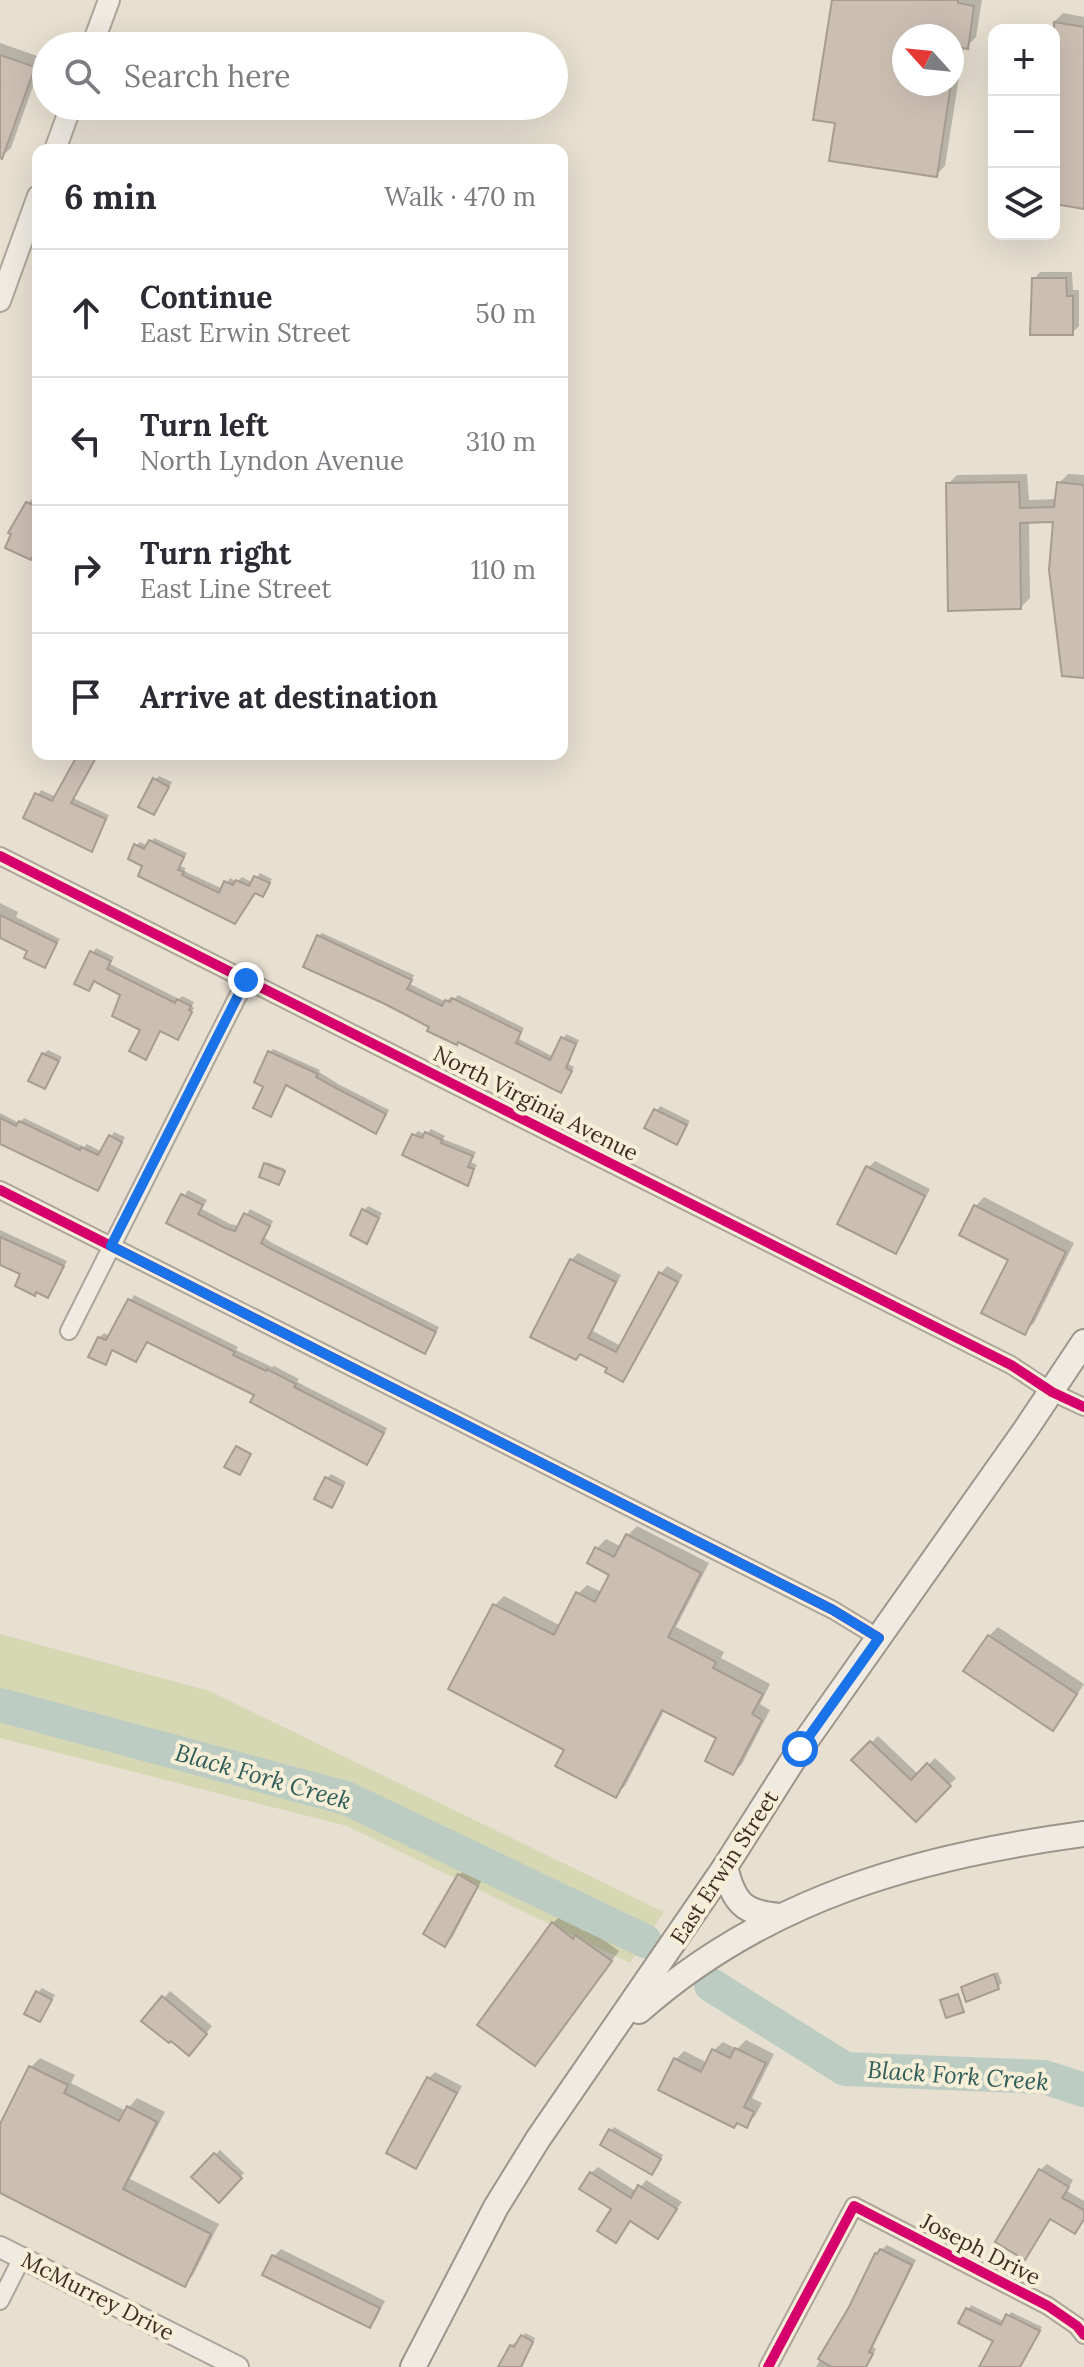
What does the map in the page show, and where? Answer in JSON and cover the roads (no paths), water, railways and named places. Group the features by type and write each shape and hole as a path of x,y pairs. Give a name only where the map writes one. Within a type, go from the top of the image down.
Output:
{"main road":[{"name":"East Erwin Street","path":"413,2367 496,2207 546,2127 725,1867 800,1749 1084,1342"},
{"path":"610,2036 673,1981 780,1916 853,1885 921,1863 1084,1834"},
{"path":"725,1867 730,1886 743,1905 752,1912 780,1916"}],"street":[{"path":"97,32 109,0"},
{"path":"57,144 66,120"},
{"path":"0,301 32,213"},
{"name":"North Virginia Avenue","path":"0,856 1011,1365 1052,1392 1084,1407"},
{"path":"69,1331 246,980"},
{"path":"0,1190 833,1610 879,1638"},
{"name":"Joseph Drive","path":"768,2367 854,2206 1048,2306 1077,2326 1084,2335"},
{"name":"McMurrey Drive","path":"0,2247 238,2367"},
{"path":"0,2301 22,2258"}],"waterway":[{"name":"Black Fork Creek","path":"0,1705 346,1798 645,1941"},
{"name":"Black Fork Creek","path":"711,1985 845,2069 1044,2077 1084,2090"}]}
